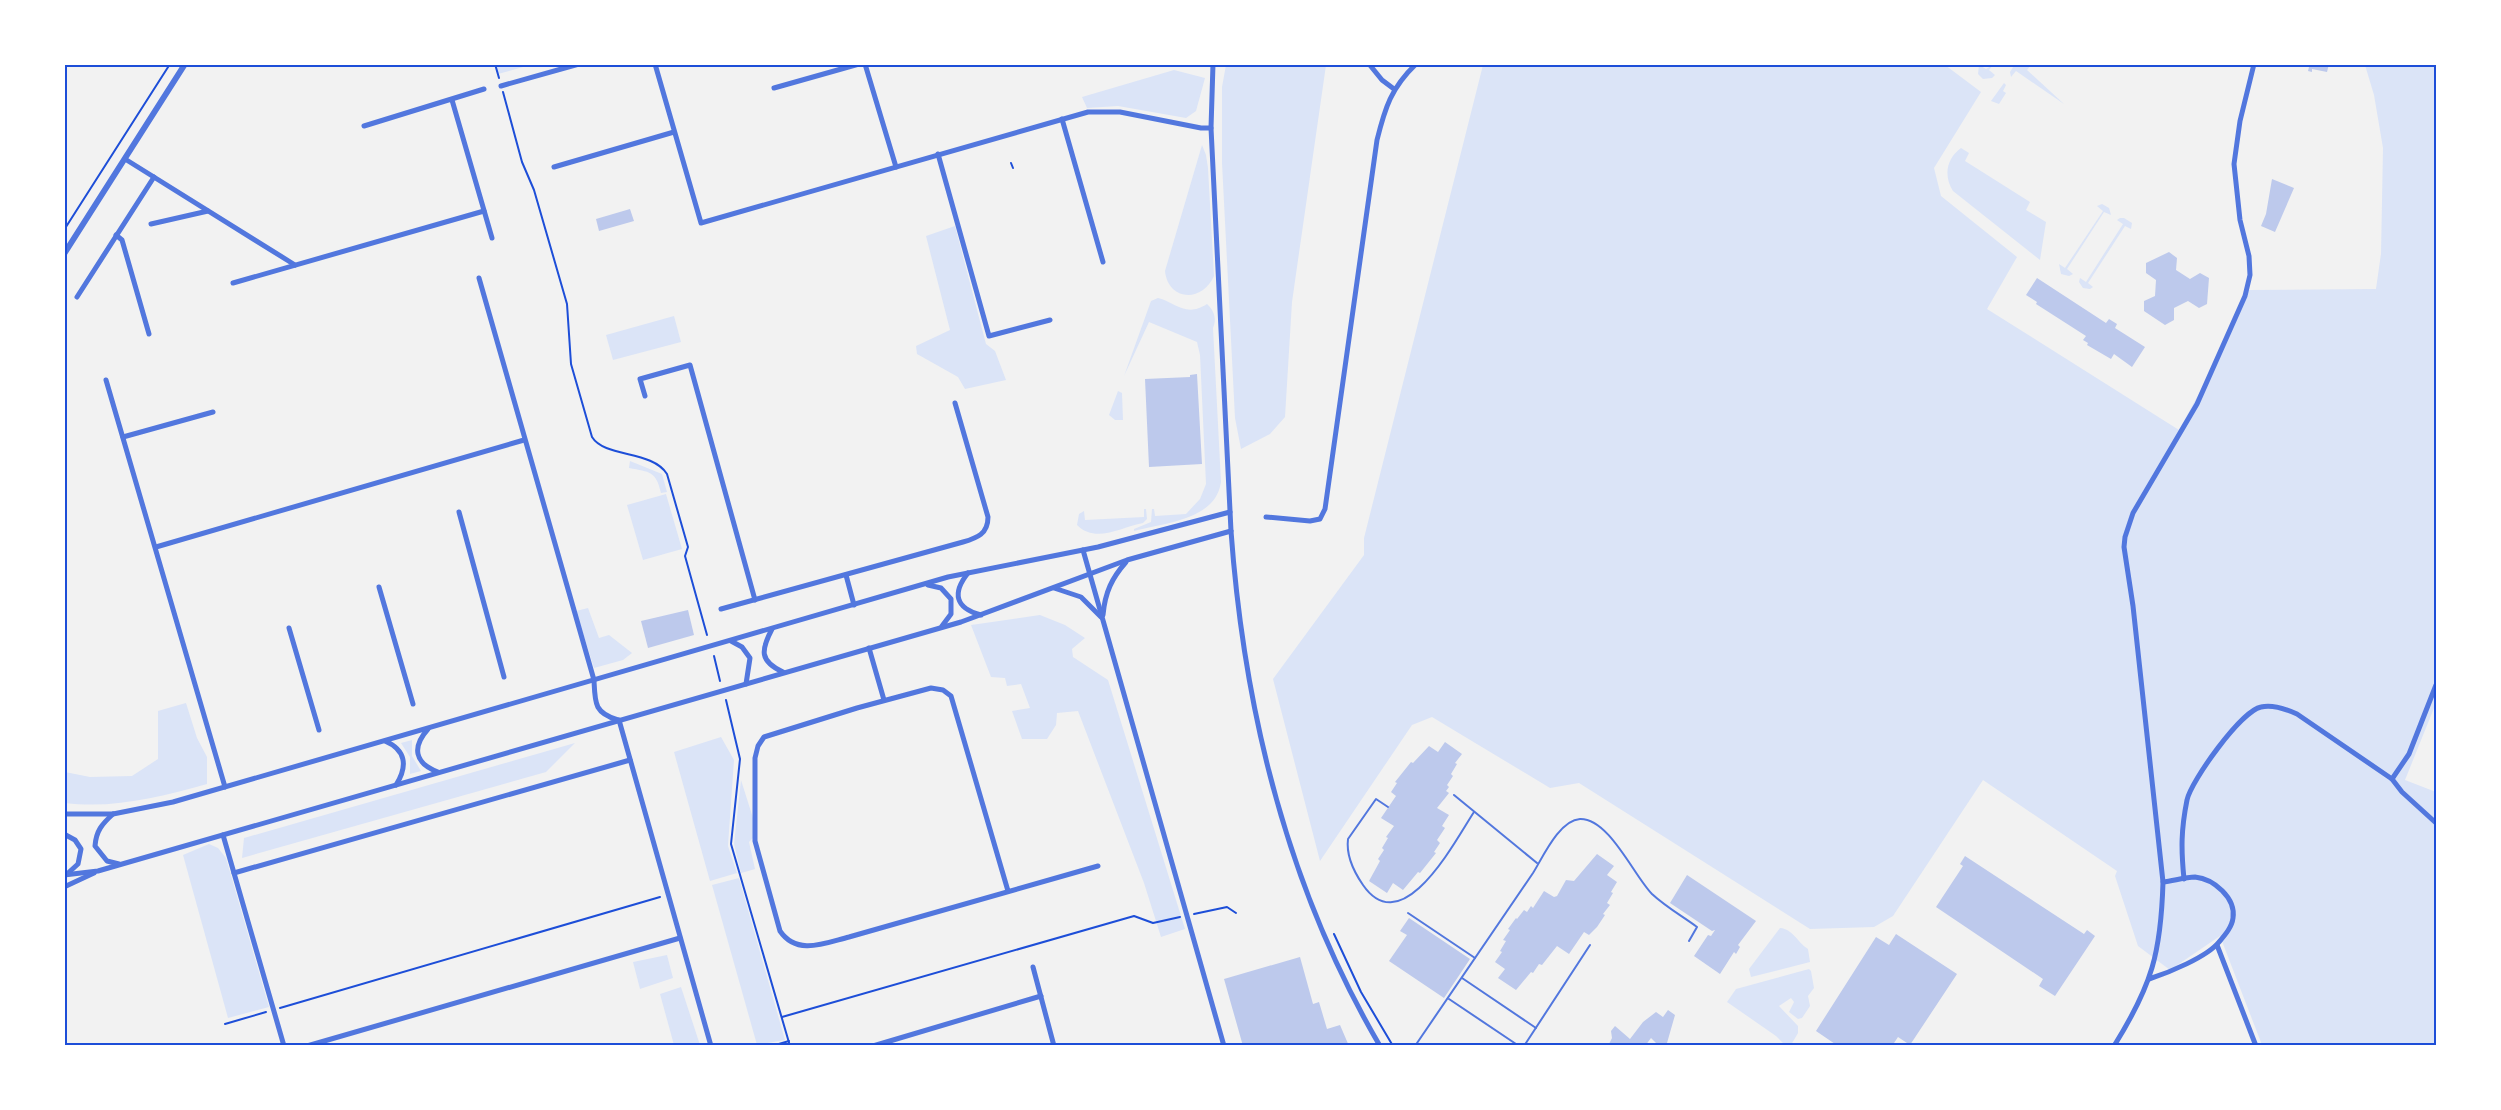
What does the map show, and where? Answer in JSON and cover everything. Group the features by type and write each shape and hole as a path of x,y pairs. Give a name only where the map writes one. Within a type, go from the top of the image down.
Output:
{"street":[{"path":"64,254 185,64"},
{"path":"501,86 579,64"},
{"path":"655,64 701,223 1062,119 1104,111 1210,128"},
{"path":"774,88 859,64"},
{"path":"865,64 896,166"},
{"path":"1213,64 1210,128 1231,531 1249,683 1276,799 1302,878 1322,930 1380,1046"},
{"path":"1369,64 1382,80 1394,89"},
{"path":"1266,517 1310,521 1320,519 1325,509 1377,140 1384,112 1394,89 1416,64"},
{"path":"2114,1046 2139,1001 2156,958 2162,928 2163,882 2133,606 2124,547 2133,513 2197,404 2239,310 2250,275 2249,256 2236,198 2234,164 2240,122 2254,64"},
{"path":"364,126 484,89"},
{"path":"452,100 492,238"},
{"path":"1062,119 1103,262"},
{"path":"554,167 675,132"},
{"path":"938,154 989,336 1050,320"},
{"path":"125,159 295,265"},
{"path":"77,297 154,177"},
{"path":"151,225 208,211"},
{"path":"233,283 484,211"},
{"path":"116,235 122,240 149,334"},
{"path":"479,278 594,680 598,710 606,716 619,720"},
{"path":"645,396 640,379 690,365 755,600"},
{"path":"106,380 225,787"},
{"path":"721,609 978,538 988,525 988,517 955,403"},
{"path":"123,437 213,412"},
{"path":"156,547 524,440"},
{"path":"459,512 504,677"},
{"path":"64,814 112,814 153,807 922,585 968,573 1083,550 1230,512"},
{"path":"65,875 98,871 120,865 941,627 981,615 1127,560 1231,531"},
{"path":"1083,550 1224,1046"},
{"path":"1103,619 1108,588 1114,575 1127,560"},
{"path":"968,573 957,591 958,599 969,612 981,615"},
{"path":"846,575 854,605"},
{"path":"922,585 941,588 951,599 953,606 951,614 941,627"},
{"path":"379,587 413,704"},
{"path":"1053,588 1081,597 1103,619"},
{"path":"289,628 319,730"},
{"path":"772,629 764,644 764,655 770,667 784,673"},
{"path":"730,641 742,647 750,658 746,684"},
{"path":"868,648 884,700"},
{"path":"2392,779 2409,754 2436,685"},
{"path":"1008,891 951,696 943,690 931,688 884,700 764,737 758,746 754,763 755,841 780,931 790,942 798,946 812,946 1098,866"},
{"path":"2184,879 2180,846 2187,798 2229,732 2248,714 2260,707 2280,707 2297,714 2392,779 2402,792 2436,823"},
{"path":"619,720 711,1046"},
{"path":"429,728 418,740 417,752 421,761 428,768 439,772"},
{"path":"385,741 395,746 403,754 405,765 396,785"},
{"path":"234,873 630,760"},
{"path":"112,814 101,825 95,837 95,846 107,861 120,865"},
{"path":"64,834 75,840 81,849 78,864 65,875"},
{"path":"223,835 284,1046"},
{"path":"64,887 98,871"},
{"path":"2149,979 2171,972 2217,945 2230,928 2233,919 2230,902 2213,883 2194,877 2163,882"},
{"path":"306,1046 680,938"},
{"path":"2217,945 2256,1046"},
{"path":"1033,967 1054,1046"},
{"path":"873,1046 1041,996"}],"lane":[{"path":"1454,795 1537,862"},
{"path":"1388,807 1376,799 1348,839 1347,846 1351,861 1366,889 1374,896 1392,903 1406,899 1425,885 1474,812"},
{"path":"1415,1046 1533,873 1537,862 1568,824 1580,819 1593,823 1616,844 1650,892 1697,927 1689,941"},
{"path":"1408,913 1475,958"},
{"path":"1524,1046 1590,945"},
{"path":"1462,978 1536,1028"},
{"path":"1449,998 1519,1046"}],"path":[{"path":"64,230 170,64"},
{"path":"495,64 522,162 534,190 567,304 571,364 592,437 595,442 606,448 662,466 667,474 688,547 685,556 708,635"},
{"path":"1011,163 1013,168"},
{"path":"714,656 720,681"},
{"path":"726,700 740,759 731,844 790,1046"},
{"path":"225,1024 663,896"},
{"path":"1222,908 1231,908 1236,913"},
{"path":"782,1017 1128,918 1137,917 1157,922"},
{"path":"1334,934 1361,992 1393,1046"},
{"path":"772,1046 789,1041"}],"shaded area":[{"path":"495,64 530,65 498,74"},
{"path":"2015,64 2031,65 2027,70 2064,104 2016,71 2011,77 2010,72"},
{"path":"1226,65 1326,65 1292,302 1285,417 1270,434 1241,449 1235,418 1222,163 1222,87"},
{"path":"1483,65 1945,65 1981,92 1934,168 1941,196 2017,257 1987,309 2179,430 2221,353 2249,290 2376,289 2381,254 2383,148 2374,95 2365,65 2436,65 2436,703 2405,780 2436,792 2436,1045 2262,1045 2220,936 2170,970 2138,946 2115,876 2117,871 1983,780 1893,916 1874,927 1810,929 1579,783 1550,788 1432,717 1412,725 1320,861 1273,679 1364,555 1364,538"},
{"path":"1979,65 1986,69 1993,65 1989,70 1995,75 1992,78 1983,79 1978,74"},
{"path":"1174,70 1205,78 1196,111 1186,118 1118,106 1087,108 1082,97"},
{"path":"2004,83 2006,85 2003,91 2006,93 1999,104 1991,101"},
{"path":"1202,145 1208,168 1214,276 1202,291 1186,295 1172,288 1167,281 1165,271"},
{"path":"1961,148 1969,153 1965,161 2030,202 2026,210 2046,222 2040,260 1953,191 1948,179 1948,167 1952,157"},
{"path":"2102,204 2109,208 2111,215 2104,212 2067,269 2073,274 2069,276 2061,274 2059,264 2065,268 2103,211 2097,206"},
{"path":"2120,218 2132,223 2131,229 2125,226 2088,283 2093,287 2083,288 2079,282 2080,278 2086,282 2123,224 2117,220"},
{"path":"955,226 986,344 995,351 1006,380 965,389 958,377 917,354 916,346 950,330 926,236"},
{"path":"1158,298 1181,308 1193,310 1207,304 1214,315 1221,482 1217,495 1210,505 1199,512 1187,518 1134,531 1151,522 1152,509 1154,509 1155,516 1186,514 1200,499 1206,484 1200,355 1197,342 1149,322 1124,376 1151,301"},
{"path":"674,316 681,342 613,360 606,335"},
{"path":"1118,391 1122,393 1123,420 1115,420 1109,415"},
{"path":"630,461 662,474 667,492 661,493 657,480 651,474 629,468"},
{"path":"666,494 682,549 643,560 627,505"},
{"path":"1144,509 1146,509 1147,519 1143,523 1109,533 1084,531 1077,525 1079,514 1084,511 1085,520 1144,517"},
{"path":"588,608 599,638 609,635 632,653 623,660 594,668 576,611"},
{"path":"1040,615 1065,625 1085,638 1072,649 1073,657 1108,680 1185,929 1161,937 1144,883 1078,711 1057,713 1056,725 1047,739 1022,739 1012,711 1030,708 1021,684 1007,686 1005,678 991,677 971,625"},
{"path":"186,703 197,738 207,757 207,784 119,803 65,803 65,772 90,777 132,776 158,759 158,711"},
{"path":"721,737 734,760 728,846 737,873 710,881 674,752"},
{"path":"412,740 412,756 421,771 410,774 410,757 401,743"},
{"path":"575,743 546,772 242,858 244,838"},
{"path":"741,780 753,818 753,838 749,842 755,869 741,873 734,844"},
{"path":"209,844 218,848 226,858 269,1007 228,1018 183,855"},
{"path":"739,878 785,1040 757,1045 712,885"},
{"path":"1780,928 1792,933 1808,949 1810,962 1751,977 1749,969"},
{"path":"667,955 673,978 640,989 633,962"},
{"path":"1809,969 1814,988 1808,996 1810,1006 1802,1018 1798,1019 1789,1012 1794,1002 1791,998 1779,1006 1798,1026 1798,1033 1791,1045 1785,1045 1776,1036 1727,1002 1736,989"},
{"path":"681,987 700,1045 674,1045 660,994"}],"building":[{"path":"2300,64 2329,64 2327,72 2312,69 2312,72 2308,71 2309,67"},
{"path":"2272,179 2294,188 2275,232 2261,226 2266,214"},
{"path":"630,209 634,221 599,231 596,219"},
{"path":"2169,252 2177,258 2176,270 2190,279 2200,273 2209,278 2207,304 2199,308 2188,301 2174,308 2174,320 2165,325 2144,311 2144,301 2155,296 2156,280 2146,273 2146,263"},
{"path":"2037,278 2106,323 2109,319 2117,324 2115,328 2145,347 2132,367 2114,354 2111,359 2087,345 2088,343 2083,340 2086,336 2026,295"},
{"path":"1197,374 1202,464 1149,467 1145,379 1190,377 1190,375"},
{"path":"688,610 694,635 648,648 641,621"},
{"path":"1445,742 1462,754 1455,763 1457,764 1451,774 1453,776 1447,785 1449,787 1446,791 1449,793 1437,808 1449,815 1442,826 1445,828 1437,840 1440,843 1434,852 1436,853 1403,890 1393,883 1387,893 1369,881 1380,861 1378,859 1384,850 1382,848 1388,838 1386,837 1394,826 1381,818 1396,796 1391,792 1397,783 1395,782 1411,762 1413,763 1429,746 1438,752"},
{"path":"1597,854 1614,866 1607,875 1617,882 1607,903 1610,905 1597,927 1589,935 1584,932 1569,954 1557,946 1542,965 1539,964 1516,990 1498,978 1505,969 1495,962 1502,952 1500,951 1506,941 1503,940 1510,930 1508,929 1516,918 1524,910 1527,912 1531,906 1533,908 1544,891 1554,897 1557,896 1566,880 1574,881"},
{"path":"1965,856 2084,934 2087,930 2095,936 2055,996 2039,986 2043,979 1936,907 1963,866 1960,864"},
{"path":"1687,875 1756,921 1738,945 1740,947 1736,954 1734,952 1720,974 1694,956 1708,935 1711,936 1715,930 1712,931 1670,903"},
{"path":"1409,918 1470,959 1444,998 1389,961 1407,935 1400,931"},
{"path":"1896,934 1957,974 1910,1045 1898,1037 1892,1046 1838,1046 1816,1031 1876,937 1889,945"},
{"path":"1300,957 1313,1004 1319,1002 1327,1029 1340,1025 1349,1046 1243,1046 1224,979"},
{"path":"1668,1010 1675,1015 1667,1043 1670,1046 1659,1046 1651,1038 1645,1046 1608,1046 1612,1038 1611,1031 1615,1026 1630,1039 1643,1022 1656,1012 1663,1017"}]}
